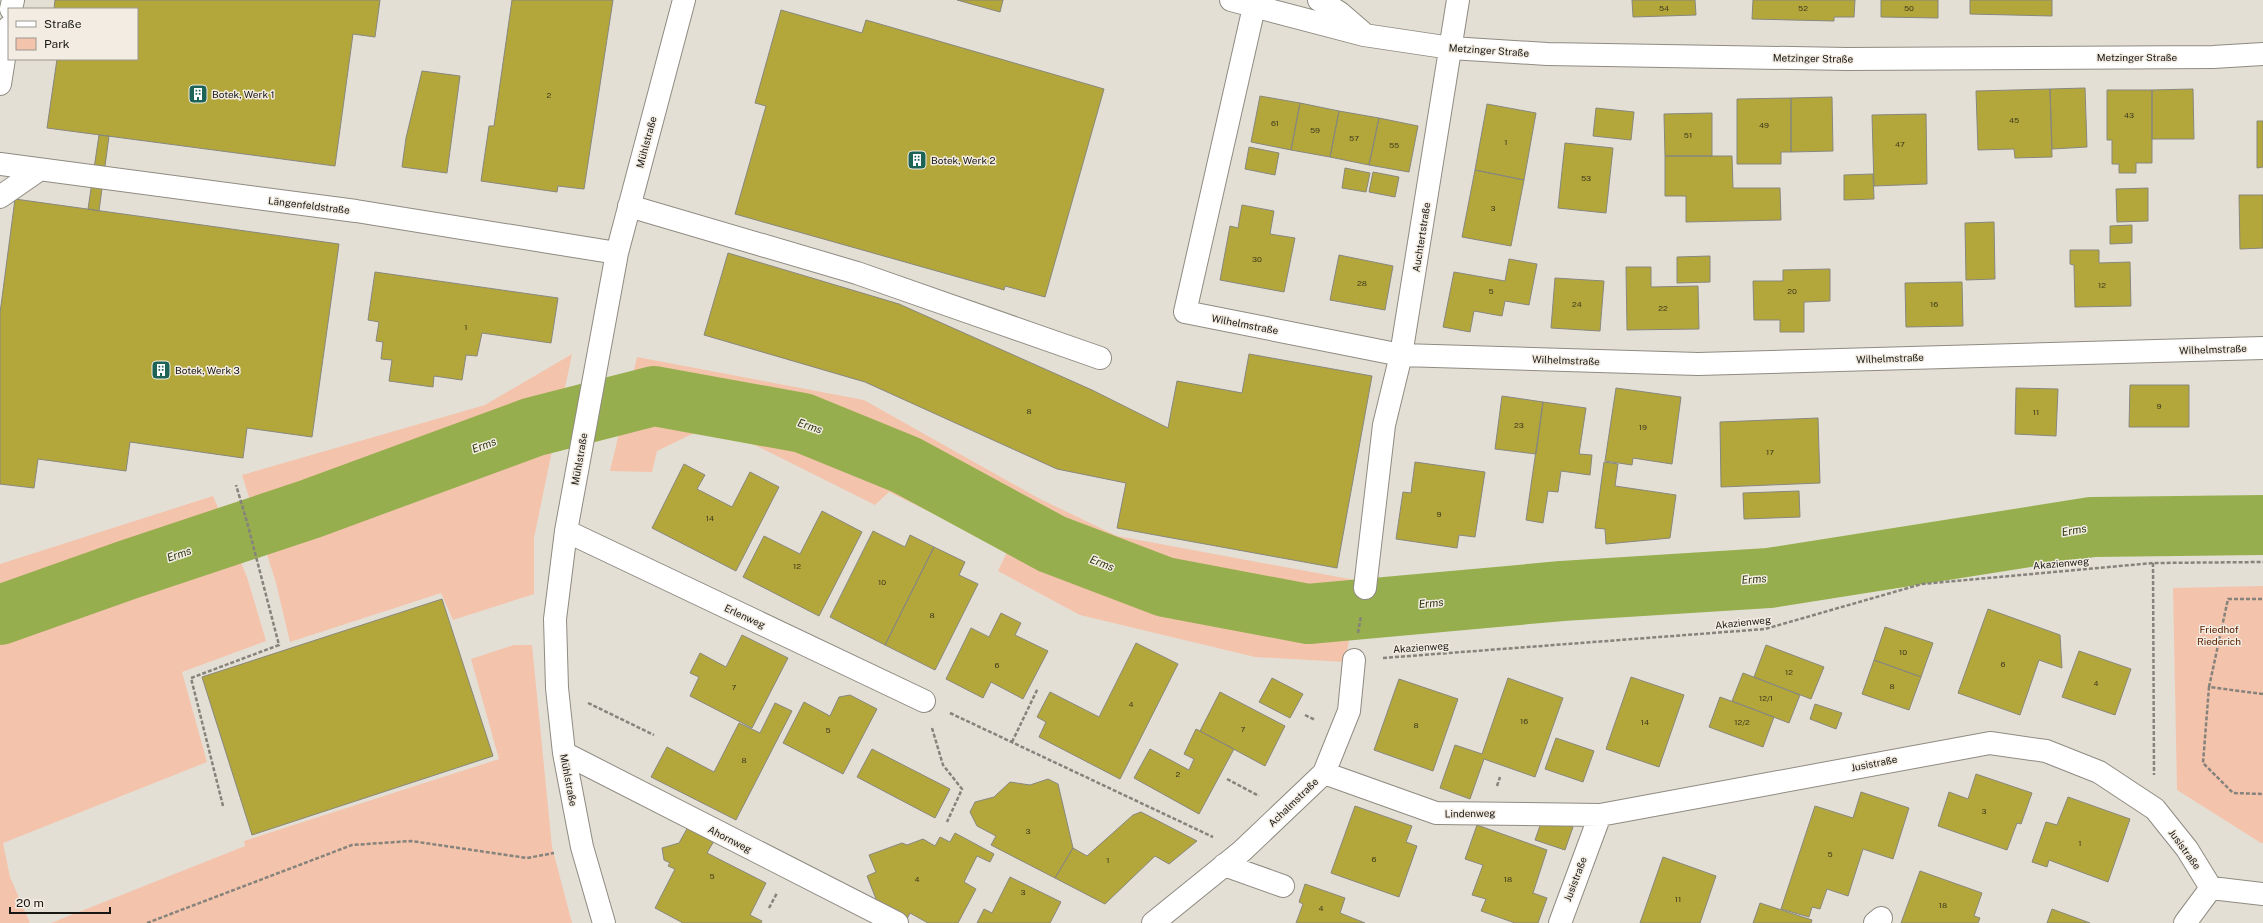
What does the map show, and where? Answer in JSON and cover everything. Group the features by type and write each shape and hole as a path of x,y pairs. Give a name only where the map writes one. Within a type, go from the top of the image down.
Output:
{"street":[{"name":"Mühlstraße","path":"604,923 582,847 564,753 557,688 556,618 566,531 617,253 684,0"},
{"name":"Metzinger Straße","path":"1231,0 1364,35 1451,48 1631,56 1847,59 2263,54"},
{"path":"1319,0 1340,13 1364,35"},
{"name":"Auchtertstraße","path":"1365,588 1384,425 1401,355 1458,0"},
{"name":"Wilhelmstraße","path":"1254,7 1185,312 1401,355 1698,364 2263,348"},
{"path":"0,84 8,33"},
{"name":"Längenfeldstraße","path":"0,164 356,211 617,253"},
{"path":"0,197 38,170"},
{"path":"630,206 857,272 1100,358"},
{"name":"Erlenweg","path":"566,531 924,701"},
{"name":"Achalmstraße","path":"1153,923 1242,851 1324,773 1349,711 1354,660"},
{"name":"Jusistraße","path":"1560,923 1600,815 1990,743 2046,751 2099,772 2155,809 2187,849 2211,888"},
{"name":"Ahornweg","path":"564,753 897,923"},
{"name":"Lindenweg","path":"1324,773 1436,813 1600,815"},
{"path":"1224,865 1283,886"},
{"path":"2185,923 2211,888 2263,894"}],"path":[{"path":"224,806 191,678 279,645 236,485"},
{"name":"Akazienweg","path":"1354,660 1765,629 1922,584 2153,563 2263,562"},
{"path":"2153,563 2155,809"},
{"path":"1354,660 1365,588"},
{"path":"2263,599 2228,598 2209,687 2203,763 2233,793 2263,794"},
{"path":"2209,687 2263,694"},
{"path":"557,688 654,735"},
{"path":"1012,742 1038,688"},
{"path":"924,701 1242,851"},
{"path":"924,701 943,765 962,789 946,822"},
{"path":"1227,779 1286,809"},
{"path":"147,923 352,845 411,841 528,858 582,847"}],"green space":[{"path":"572,354 534,538 534,594 453,620 441,593 290,642 276,583 242,475 485,405"},
{"path":"637,357 864,400 1040,499 1117,536 1360,581 1345,662 1255,657 1080,615 998,571 1008,550 889,492 875,505 713,424 657,451 652,472 610,471"},
{"path":"213,496 247,577 266,641 182,672 207,762 3,843 10,877 30,923 0,923 0,564"},
{"name":"Friedhof Riederich","path":"2263,586 2263,843 2261,843 2177,790 2173,588"},
{"path":"514,645 532,645 552,847 572,923 51,923 245,846 244,841 499,759 471,659"}],"building":[{"name":"Botek, Werk 1","path":"55,0 380,0 375,37 353,34 335,166 47,128 57,60 138,60 138,8 54,8"},
{"path":"512,0 613,0 584,189 558,186 557,192 481,181 489,126 494,126"},
{"path":"957,0 1003,0 1000,12"},
{"path":"1632,0 1695,0 1696,15 1633,17"},
{"path":"1753,0 1855,0 1854,17 1834,17 1834,21 1752,19"},
{"path":"1881,0 1938,0 1938,18 1881,17"},
{"path":"1970,0 2052,0 2052,16 1970,14"},
{"name":"Botek, Werk 2","path":"781,10 862,33 866,20 1104,89 1045,297 1005,286 1004,290 735,214 766,106 755,103"},
{"path":"422,71 460,76 447,173 402,167 406,138"},
{"path":"2085,88 2087,147 2052,149 2050,89"},
{"path":"2050,89 2052,157 2015,158 2014,149 1978,150 1976,91"},
{"path":"2193,89 2194,139 2152,139 2152,90"},
{"path":"2107,90 2152,90 2152,163 2136,163 2136,173 2119,173 2119,164 2112,164 2112,140 2107,140"},
{"path":"1260,96 1300,103 1291,150 1251,142"},
{"path":"1832,97 1833,151 1791,152 1791,98"},
{"path":"1791,98 1791,152 1781,152 1781,164 1737,164 1737,99"},
{"path":"1300,103 1339,111 1330,157 1291,150"},
{"path":"1487,104 1536,113 1524,180 1475,170"},
{"path":"1596,108 1634,112 1631,140 1593,136"},
{"path":"1339,111 1379,118 1369,165 1330,157"},
{"path":"1712,113 1712,156 1665,156 1664,114"},
{"path":"1926,114 1927,184 1874,186 1872,115"},
{"path":"1379,118 1418,126 1409,172 1369,165"},
{"path":"2257,121 2263,121 2263,167 2257,168"},
{"path":"99,135 109,136 99,211 88,209"},
{"path":"1565,143 1613,148 1606,213 1558,208"},
{"path":"1249,147 1279,153 1275,175 1245,169"},
{"path":"1665,156 1732,156 1733,188 1780,188 1781,220 1686,222 1686,196 1665,196"},
{"path":"1345,168 1370,173 1366,192 1342,188"},
{"path":"1475,170 1524,180 1511,246 1462,237"},
{"path":"1373,172 1399,177 1395,197 1369,192"},
{"path":"1873,174 1874,199 1844,200 1844,175"},
{"path":"2148,188 2148,221 2117,222 2116,189"},
{"path":"2239,195 2263,195 2263,248 2240,249"},
{"name":"Botek, Werk 3","path":"15,199 339,244 312,437 247,428 243,458 130,442 126,471 38,459 34,488 0,484 0,313"},
{"path":"1242,205 1274,211 1270,234 1295,238 1284,292 1220,280 1230,226 1238,228"},
{"path":"1994,222 1995,279 1966,280 1965,223"},
{"path":"2132,225 2132,243 2110,244 2110,226"},
{"path":"2070,250 2099,250 2099,263 2130,262 2131,306 2075,307 2074,265 2070,264"},
{"path":"728,253 899,304 1092,390 1168,428 1177,381 1242,393 1249,354 1372,376 1337,568 1117,528 1126,483 1057,469 865,382 704,335"},
{"path":"1339,255 1393,266 1385,310 1330,300"},
{"path":"1710,256 1710,282 1677,283 1677,257"},
{"path":"1509,259 1537,264 1529,305 1505,301 1502,316 1474,311 1470,332 1443,327 1454,272 1505,281"},
{"path":"1626,267 1651,267 1651,287 1698,286 1699,329 1627,330"},
{"path":"1830,269 1830,301 1804,302 1804,332 1780,332 1780,320 1754,320 1753,281 1783,281 1783,270"},
{"path":"375,272 558,298 551,343 482,333 477,356 466,355 462,380 434,376 433,387 389,381 392,360 381,359 383,342 376,341 379,322 368,320"},
{"path":"1555,278 1604,281 1600,331 1551,328"},
{"path":"1962,282 1963,326 1906,327 1905,283"},
{"path":"2130,385 2189,385 2189,427 2129,427"},
{"path":"1616,388 1681,397 1672,464 1633,458 1632,465 1605,461"},
{"path":"2016,388 2058,389 2056,436 2015,434"},
{"path":"1502,396 1543,402 1536,454 1495,449"},
{"path":"1543,402 1586,408 1579,454 1592,455 1590,475 1561,471 1558,492 1548,491 1543,523 1526,520"},
{"path":"1818,418 1820,483 1721,487 1720,422"},
{"path":"1415,462 1485,472 1475,537 1459,535 1457,548 1396,539 1403,492 1411,493"},
{"path":"1604,462 1618,464 1615,486 1676,495 1670,538 1606,544 1605,529 1595,528"},
{"path":"684,464 705,475 697,489 732,507 750,472 779,487 736,571 652,528"},
{"path":"1799,491 1800,517 1744,519 1743,493"},
{"path":"822,511 862,532 819,616 743,577 764,536 800,554"},
{"path":"873,531 905,547 910,535 934,547 885,645 830,617"},
{"path":"934,547 965,562 959,575 978,584 935,670 885,645"},
{"path":"442,599 493,756 252,835 202,677"},
{"path":"1988,609 2060,635 2062,668 2039,660 2020,715 1958,693"},
{"path":"1001,613 1021,623 1015,635 1048,651 1023,699 991,682 983,698 946,679 971,628 989,637"},
{"path":"1885,627 1933,643 1921,677 1874,660"},
{"path":"742,635 788,658 752,728 690,696 699,677 690,673 700,653 726,667"},
{"path":"1136,643 1178,664 1120,779 1039,737 1046,722 1037,717 1050,692 1099,717"},
{"path":"1766,645 1824,667 1811,699 1754,677"},
{"path":"2079,651 2131,669 2115,715 2062,697"},
{"path":"1874,660 1921,677 1909,710 1862,694"},
{"path":"1743,673 1800,695 1789,723 1732,701"},
{"path":"1631,677 1684,695 1659,767 1606,749"},
{"path":"1272,678 1303,694 1290,718 1259,702"},
{"path":"1508,678 1563,698 1535,777 1484,759 1470,799 1440,788 1455,745 1482,754"},
{"path":"1399,679 1458,699 1433,771 1374,750"},
{"path":"1220,692 1285,726 1265,766 1200,731"},
{"path":"850,695 877,709 843,774 783,743 804,702 830,716 839,697"},
{"path":"1720,697 1774,717 1763,747 1709,727"},
{"path":"775,703 792,711 736,820 651,777 667,747 714,772 739,723 760,733"},
{"path":"1815,704 1842,713 1836,729 1810,719"},
{"path":"1196,729 1234,749 1199,814 1134,778 1150,749 1189,770 1194,759 1184,754"},
{"path":"1556,738 1594,751 1583,782 1545,769"},
{"path":"872,749 950,789 935,818 857,777"},
{"path":"1976,774 2032,793 2021,824 2017,823 2007,850 1938,826 1949,792 1968,799"},
{"path":"1048,779 1058,784 1073,848 1055,878 991,845 996,836 977,826 970,812 975,802 994,797 1010,782 1030,785"},
{"path":"1861,792 1909,808 1893,859 1863,849 1848,896 1827,889 1820,909 1812,907 1809,917 1781,909 1815,806 1853,818"},
{"path":"2068,797 2130,819 2108,882 2049,860 2047,867 2032,862 2046,822 2057,825"},
{"path":"1355,806 1412,826 1406,842 1417,846 1399,897 1331,873"},
{"path":"1141,812 1197,841 1169,864 1155,856 1105,904 1055,878 1073,848 1087,856 1133,815"},
{"path":"1543,817 1573,827 1565,850 1535,840"},
{"path":"1477,825 1547,850 1533,893 1547,898 1538,923 1515,923 1481,911 1486,899 1472,895 1483,865 1465,859"},
{"path":"688,827 714,841 707,853 766,883 750,915 762,921 761,923 683,923 655,908 675,869 668,866 670,863 664,860 662,848 679,843"},
{"path":"955,833 994,854 990,862 977,856 964,882 976,889 958,923 928,923 910,913 907,919 878,904 867,876 876,872 869,855 902,843 907,845 923,839 935,846 940,837 950,842"},
{"path":"1663,857 1716,876 1700,923 1640,923"},
{"path":"1920,871 1982,893 1974,916 1980,918 1978,923 1901,923"},
{"path":"1010,877 1061,902 1050,923 977,923 984,909 992,913"},
{"path":"1305,884 1345,898 1340,913 1365,923 1296,923 1303,904 1299,902"},
{"path":"1760,903 1812,920 1811,923 1753,923"},
{"path":"2052,909 2090,923 2047,923"}],"waterway":[{"name":"Erms","path":"0,615 127,570 310,509 533,427 654,396 803,423 906,465 1052,544 1165,587 1308,614 1562,591 1769,578 2092,527 2263,525"}],"place":[{"name":"Botek, Werk 1","path":"198,94"},
{"name":"Botek, Werk 2","path":"917,160"},
{"name":"Botek, Werk 3","path":"161,370"}]}
